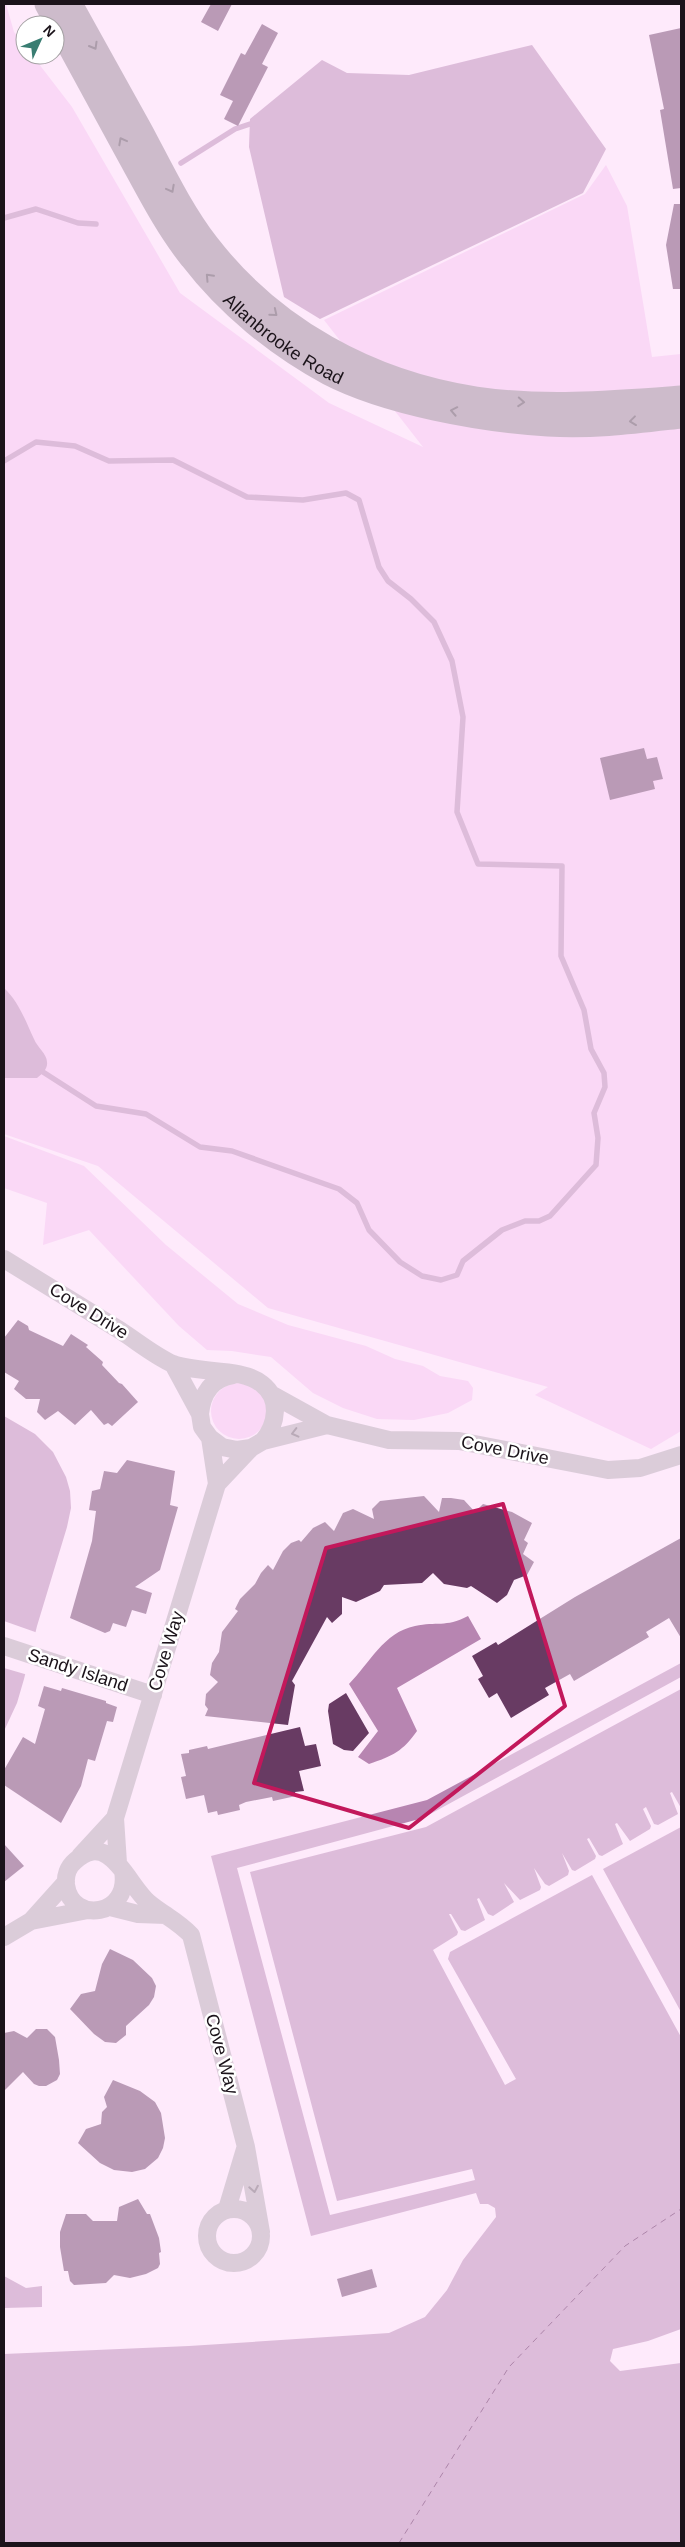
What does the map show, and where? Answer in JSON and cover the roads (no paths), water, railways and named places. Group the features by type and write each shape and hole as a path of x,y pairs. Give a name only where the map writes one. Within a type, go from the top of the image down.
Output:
{"street":[{"name":"Allanbrooke Road","path":"47,4 154,201 192,258 236,306 281,343 330,373 401,400 474,415 548,424 619,423 681,416"},
{"name":"Allanbrooke Road","path":"70,4 176,198 207,244 248,292 295,330 346,359 409,384 477,399 546,404 627,402 681,398"},
{"name":"Cove Drive","path":"4,1259 173,1364 210,1372 251,1377 263,1384 271,1394 327,1426 389,1440 459,1441 608,1470 640,1468 681,1455"},
{"name":"Cove Drive","path":"173,1364 200,1414 202,1427 210,1438 222,1447 236,1450 327,1426"},
{"path":"200,1414 201,1402 206,1390 215,1381 226,1376 238,1374"},
{"path":"257,1444 271,1431 275,1419 275,1406 271,1394"},
{"name":"Cove Way","path":"31,1921 88,1910 100,1911 110,1907 123,1892 115,1818 217,1484 210,1438"},
{"name":"Cove Way","path":"217,1484 257,1444"},
{"name":"Sandy Island","path":"4,1646 153,1695"},
{"name":"Cove Way","path":"4,1937 31,1921 66,1882 72,1864 115,1818"},
{"name":"Cove Way","path":"79,1857 96,1852 112,1857 147,1902 191,1934 246,2147 261,2232"},
{"path":"66,1882 72,1900 88,1910"},
{"name":"Cove Way","path":"110,1907 138,1914 166,1914"},
{"path":"228,2209 246,2147"},
{"path":"228,2209 245,2211 258,2223 261,2232 259,2248 248,2259 233,2264 218,2258 208,2246 207,2230 214,2217 228,2209"}],"waterway":[{"path":"181,163 235,129 250,124"},
{"path":"4,218 36,209 78,223 96,224"},
{"path":"4,461 36,442 75,446 109,461 173,460 247,497 303,500 346,493 359,500 379,567 388,581 411,599 434,622 452,661 463,717 457,812 478,864 562,866 561,956 584,1010 591,1049 604,1073 605,1087 594,1113 598,1138 596,1165 550,1216 539,1221 525,1221 502,1230 463,1261 457,1275 441,1280 422,1276 400,1262 369,1230 357,1203 339,1189 232,1151 200,1147 146,1114 96,1106 43,1072"}]}
